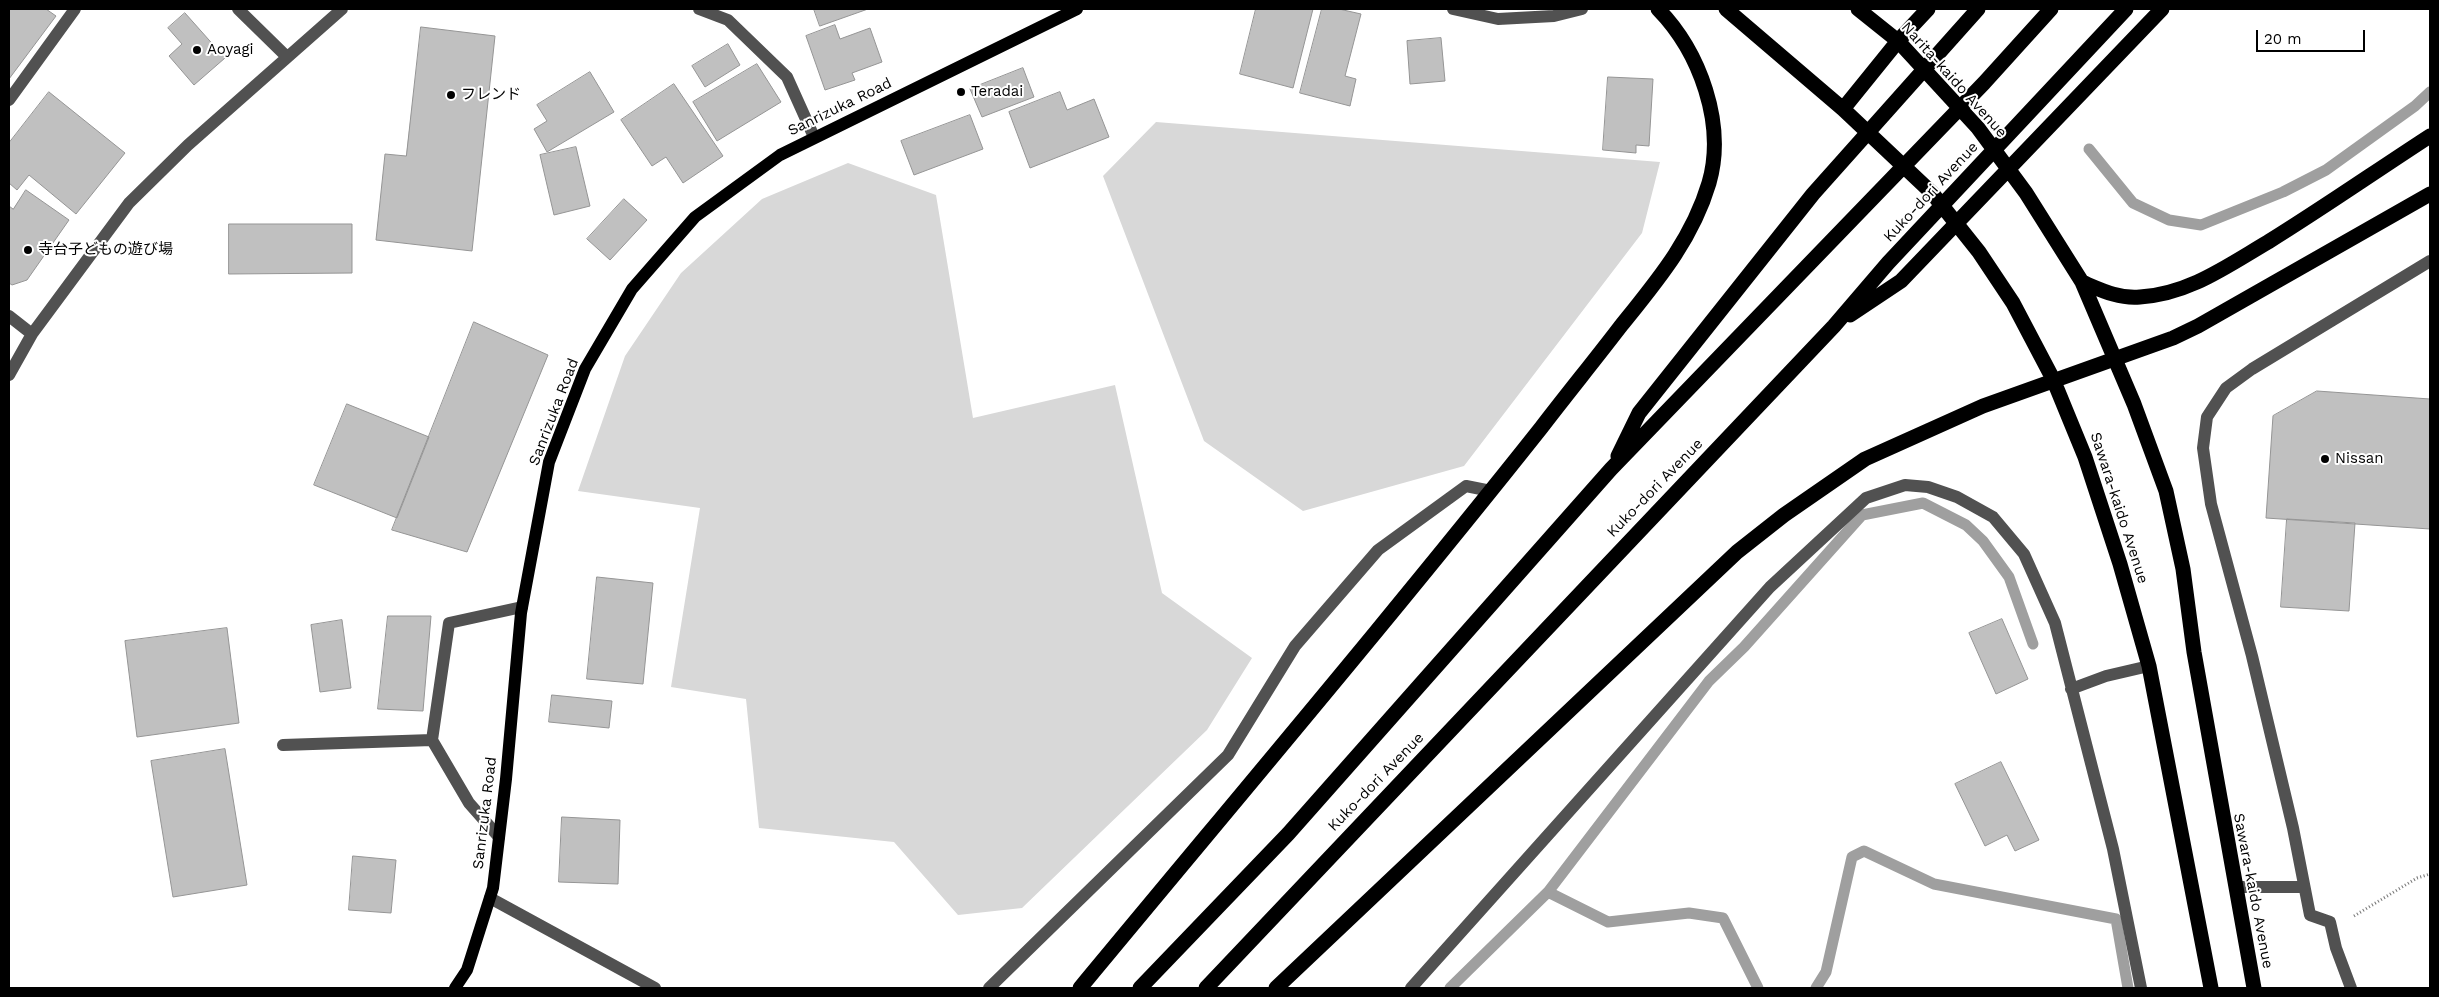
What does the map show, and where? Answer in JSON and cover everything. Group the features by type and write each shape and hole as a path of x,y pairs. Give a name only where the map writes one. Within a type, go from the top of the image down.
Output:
{"highway":[{"path":"1080,988 1491,491 1673,261 1696,218 1709,182 1715,154 1711,112 1705,87 1670,21 1658,9"},
{"path":"1726,9 1843,109 1898,40 1928,9"},
{"name":"Narita-kaido Avenue","path":"1858,9 1898,40 1978,128 2026,193 2082,282"},
{"path":"1611,469 1639,413 1813,194 1978,9"},
{"name":"Kuko-dori Avenue","path":"1140,988 1288,834 1611,469 1930,138 2051,9"},
{"name":"Kuko-dori Avenue","path":"1206,988 1834,326 1888,263 2126,9"},
{"path":"1834,326 1900,281 2162,9"},
{"name":"Sawara-kaido Avenue","path":"1843,109 1932,193 1979,252 2013,302 2053,379 2085,457 2120,564 2149,666 2211,988"},
{"path":"2082,282 2111,294 2138,298 2174,292 2207,279 2329,205 2430,136"},
{"path":"1276,988 1737,552 1776,521 1865,459 1983,406 2053,379 2173,338 2198,326 2430,194"},
{"name":"Sawara-kaido Avenue","path":"2082,282 2115,358 2166,491 2183,569 2194,652 2254,988"}],"main road":[{"name":"Sanrizuka Road","path":"455,988 467,970 490,898 499,837 522,607 549,462 585,369 632,289 695,217 780,155 1077,9"}],"street":[{"path":"9,100 75,9"},
{"path":"238,9 286,56"},
{"path":"9,375 32,334 129,203 188,145 286,56 342,9"},
{"path":"699,9 728,20 787,77 814,138"},
{"path":"1453,9 1498,19 1554,16 1582,9"},
{"path":"2350,988 2336,948 2330,922 2310,915 2302,887 2293,828 2252,656 2211,504 2203,448 2207,417 2226,388 2252,369 2430,261"},
{"path":"9,316 32,334"},
{"path":"1411,988 1770,587 1866,498 1905,485 1928,487 1957,498 1993,517 2024,554 2055,623 2113,849 2141,988"},
{"path":"994,986 1228,755 1295,646 1378,550 1466,486 1491,491"},
{"path":"499,837 468,803 432,740 449,623 522,607"},
{"path":"2071,689 2106,676 2149,666"},
{"path":"283,745 432,740"},
{"path":"2236,887 2302,887"},
{"path":"490,898 655,988"}],"path":[{"path":"2330,922 2354,916 2417,878 2430,874"}],"shaded area":[{"path":"1156,122 1660,162 1642,233 1464,466 1303,511 1204,441 1103,176"},
{"path":"848,163 936,195 973,418 1115,385 1162,593 1252,658 1207,730 1022,908 958,915 894,842 759,828 746,699 671,687 700,508 578,491 625,356 681,273 762,199"}],"building":[{"path":"9,9 46,9 56,16 9,79"},
{"path":"814,9 868,9 820,26"},
{"path":"1256,9 1313,9 1293,88 1240,74"},
{"path":"1322,9 1339,9 1361,14 1345,76 1356,79 1350,106 1300,93"},
{"name":"Aoyagi","path":"185,13 225,58 194,85 169,56 182,44 168,28"},
{"path":"835,25 840,39 870,28 882,62 852,73 855,80 825,90 806,36"},
{"name":"フレンド","path":"421,27 495,36 472,251 376,240 385,154 406,156"},
{"path":"1441,38 1445,81 1410,84 1407,41"},
{"path":"728,44 740,65 705,87 692,66"},
{"path":"757,64 781,102 717,141 693,102"},
{"path":"1023,68 1034,97 982,117 970,89"},
{"path":"590,72 614,112 547,152 534,129 547,121 537,105"},
{"path":"1608,77 1653,79 1649,146 1636,145 1636,153 1603,150"},
{"path":"674,84 723,156 683,183 666,157 652,166 621,120"},
{"path":"49,92 125,153 76,214 29,175 17,190 9,183 9,143"},
{"path":"1060,92 1067,110 1094,99 1109,137 1030,168 1009,112"},
{"path":"970,115 983,149 914,175 901,141"},
{"path":"576,147 590,206 554,215 540,155"},
{"name":"寺台子どもの遊び場","path":"26,190 69,220 27,280 12,285 9,283 9,206 13,209"},
{"path":"624,199 647,220 610,260 587,239"},
{"path":"229,224 352,224 352,273 229,274"},
{"path":"474,322 548,355 467,552 392,530"},
{"path":"2317,391 2430,399 2430,529 2266,518 2273,416"},
{"path":"347,404 429,437 397,518 314,485"},
{"path":"2287,519 2355,523 2349,611 2281,607"},
{"path":"597,577 653,583 643,684 587,679"},
{"path":"388,616 431,616 423,711 378,709"},
{"path":"2002,619 2028,679 1996,694 1969,633"},
{"path":"342,620 351,688 320,692 311,625"},
{"path":"227,628 239,723 137,737 125,641"},
{"path":"552,695 612,701 609,728 549,722"},
{"path":"225,749 247,885 173,897 151,761"},
{"path":"2001,762 2039,840 2015,851 2007,835 1985,846 1955,784"},
{"path":"562,817 620,820 618,884 559,882"},
{"path":"353,856 396,860 391,913 349,910"}],"waterway":[{"path":"2089,149 2133,203 2169,220 2201,225 2283,192 2326,170 2415,106 2430,92"},
{"path":"1450,988 1548,892 1709,681 1744,647 1862,515 1923,503 1966,525 1983,541 2009,577 2033,644"},
{"path":"1816,988 1826,972 1852,857 1864,851 1934,884 2116,919 2128,988"},
{"path":"1548,892 1608,922 1689,913 1723,918 1758,988"}],"place":[{"name":"Aoyagi","path":"197,50"},
{"name":"Teradai","path":"961,92"},
{"name":"フレンド","path":"451,95"},
{"name":"寺台子どもの遊び場","path":"28,250"},
{"name":"Nissan","path":"2325,459"}]}
